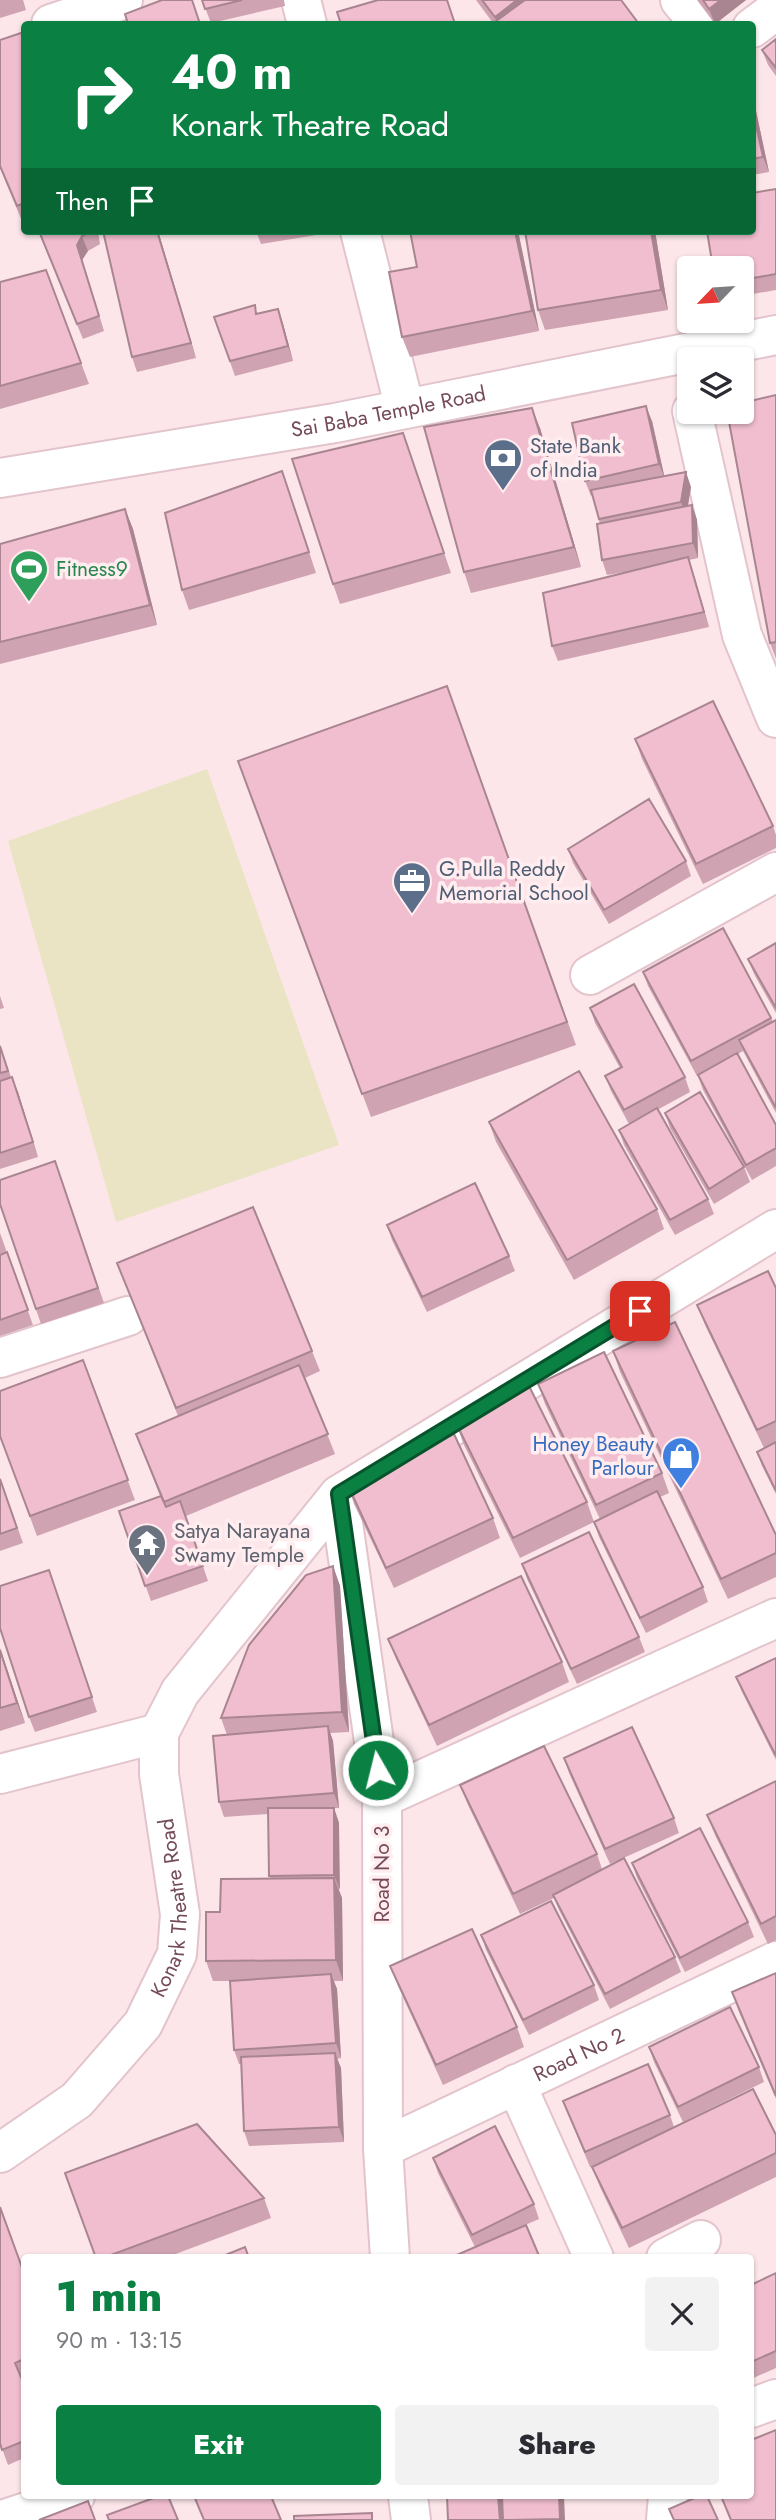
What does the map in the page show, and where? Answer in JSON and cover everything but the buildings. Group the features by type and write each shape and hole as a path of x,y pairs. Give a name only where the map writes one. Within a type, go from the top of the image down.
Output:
{"street":[{"path":"60,21 123,0"},
{"path":"301,0 306,21"},
{"path":"680,0 697,21"},
{"path":"756,25 776,10"},
{"path":"361,235 405,409"},
{"name":"Sai Baba Temple Road","path":"711,347 776,335"},
{"name":"Sai Baba Temple Road","path":"0,478 335,423 677,353"},
{"path":"695,424 742,635 776,718"},
{"path":"590,975 776,872"},
{"name":"Konark Theatre Road","path":"0,2153 77,2100 143,2024 177,1954 180,1914 159,1774 159,1733 180,1692 339,1494 773,1239"},
{"path":"0,1358 128,1316"},
{"path":"339,1494 382,1798"},
{"name":"Road No 3","path":"390,2254 383,2148 382,1798 776,1618"},
{"path":"0,1774 159,1733"},
{"name":"Road No 2","path":"383,2148 776,1961"},
{"path":"516,2084 592,2254"},
{"path":"674,2254 701,2240"},
{"path":"754,2407 776,2399"},
{"path":"2,2520 66,2499"},
{"path":"408,2499 411,2520"},
{"path":"666,2520 668,2499"}],"shaded area":[{"path":"207,769 339,1145 116,1222 8,841"}],"place":[{"name":"State Bank of India","path":"503,492"},
{"name":"Fitness9","path":"29,603"},
{"name":"G.Pulla Reddy Memorial School","path":"412,915"},
{"name":"Honey Beauty Parlour","path":"681,1490"},
{"name":"Satya Narayana Swamy Temple","path":"147,1577"}],"route":[{"path":"378,1770 339,1494 640,1311"}]}
